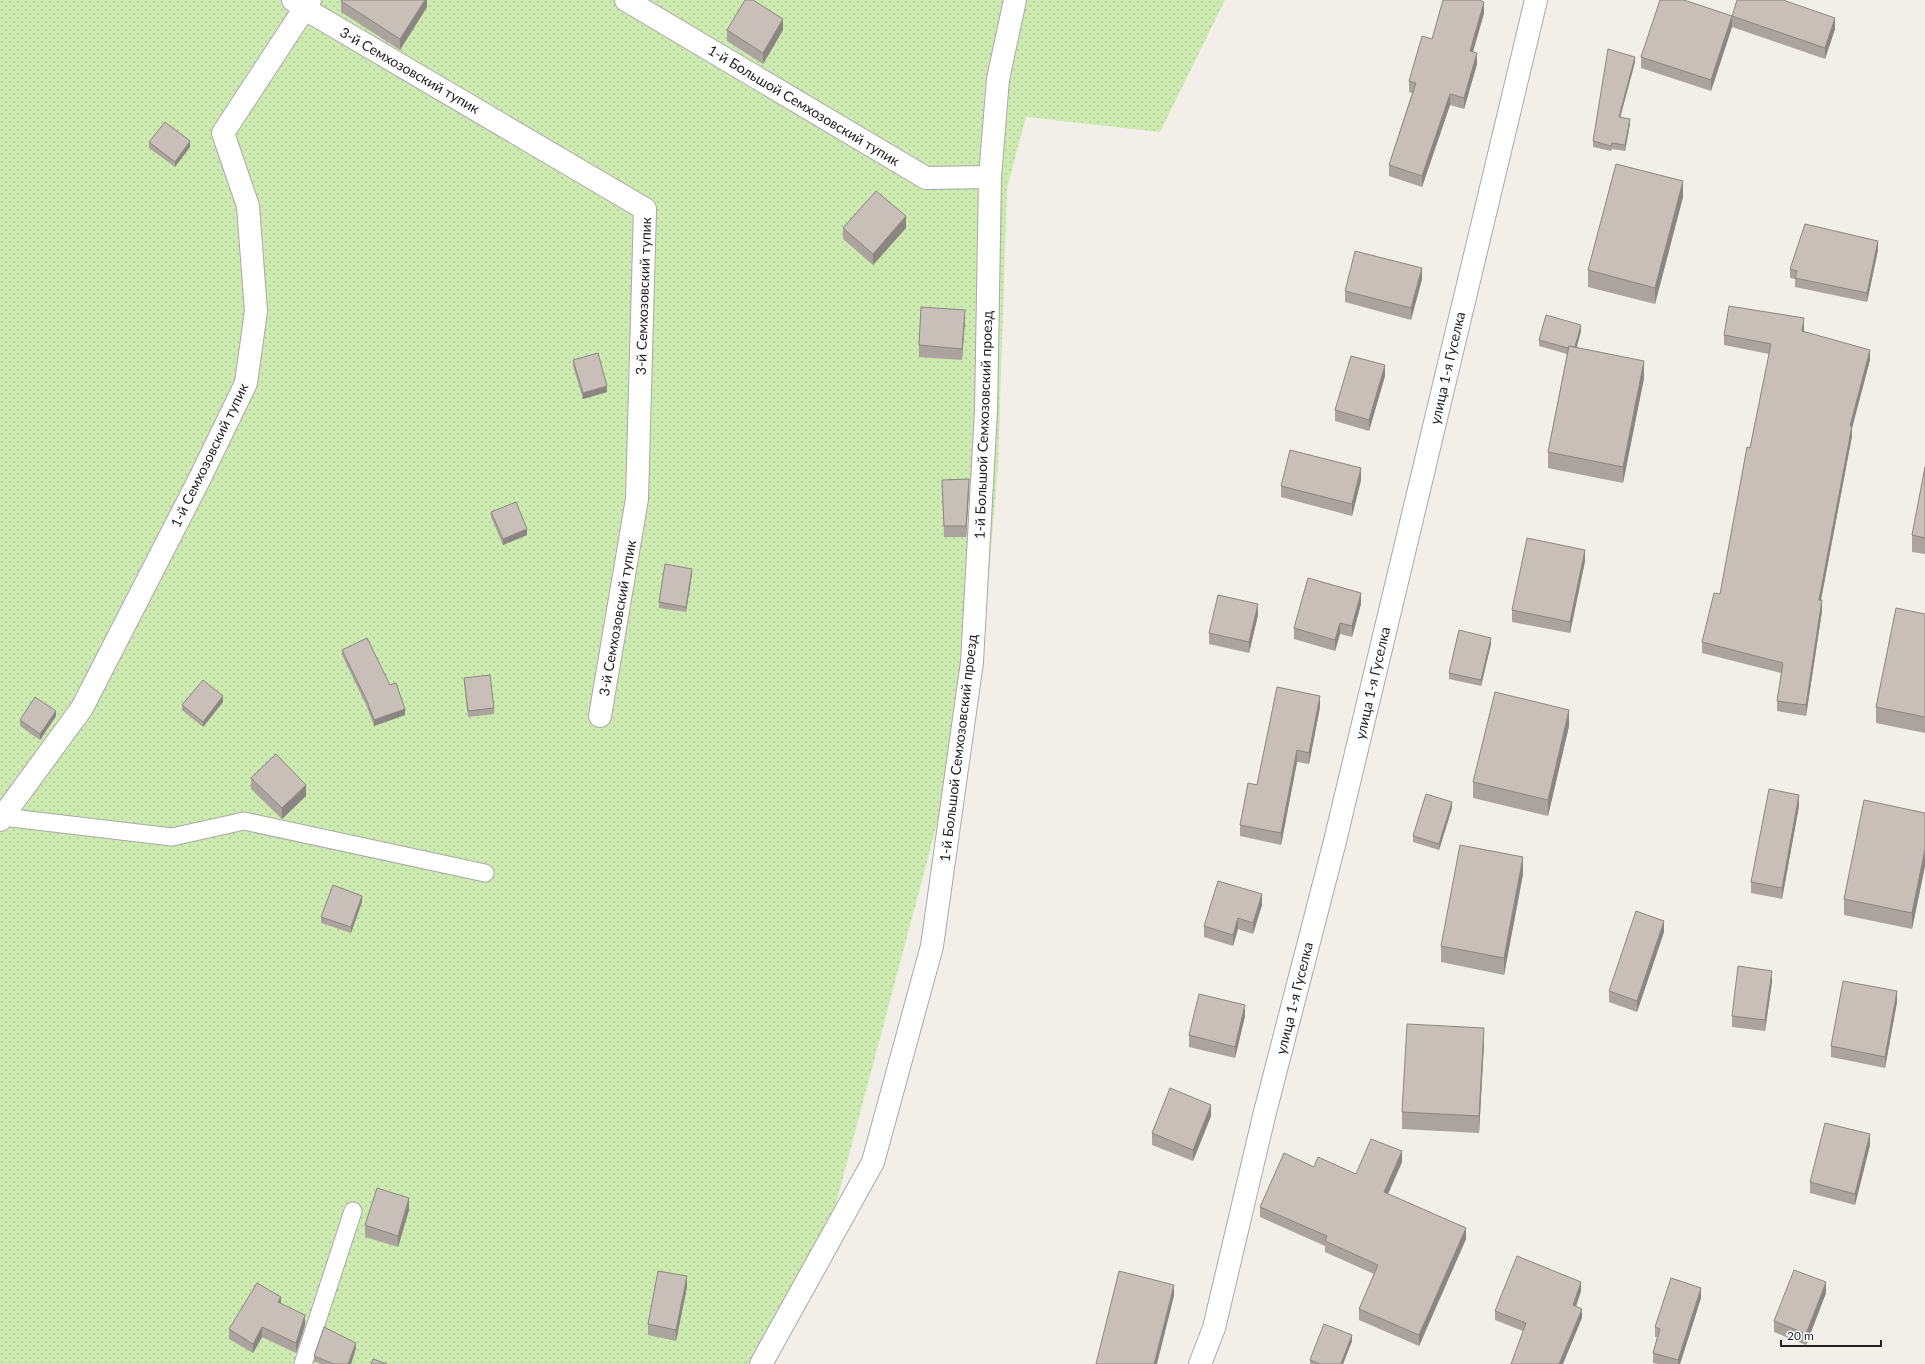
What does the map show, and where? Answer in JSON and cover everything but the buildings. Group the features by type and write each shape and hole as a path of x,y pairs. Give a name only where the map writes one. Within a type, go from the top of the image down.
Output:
{"street":[{"name":"1-й Большой Семхозовский тупик","path":"626,0 926,178 990,178"},
{"name":"1-й Большой Семхозовский проезд","path":"760,1364 873,1162 932,946 972,662 986,411 990,178 998,79 1015,0"},
{"name":"улица 1-я Гуселка","path":"1200,1364 1214,1328 1266,1108 1335,841 1536,0"},
{"name":"3-й Семхозовский тупик","path":"303,3 645,209 637,499 600,716"},
{"name":"1-й Семхозовский тупик","path":"1,819 82,708 200,478 246,383 256,311 248,206 223,133 303,3"}],"lane":[{"path":"1,819 172,837 244,821 485,873"},
{"path":"303,1364 353,1212"}],"green space":[{"path":"0,0 1225,0 1160,132 1026,117 1007,188 998,466 982,655 826,1241 775,1364 0,1364"}]}
